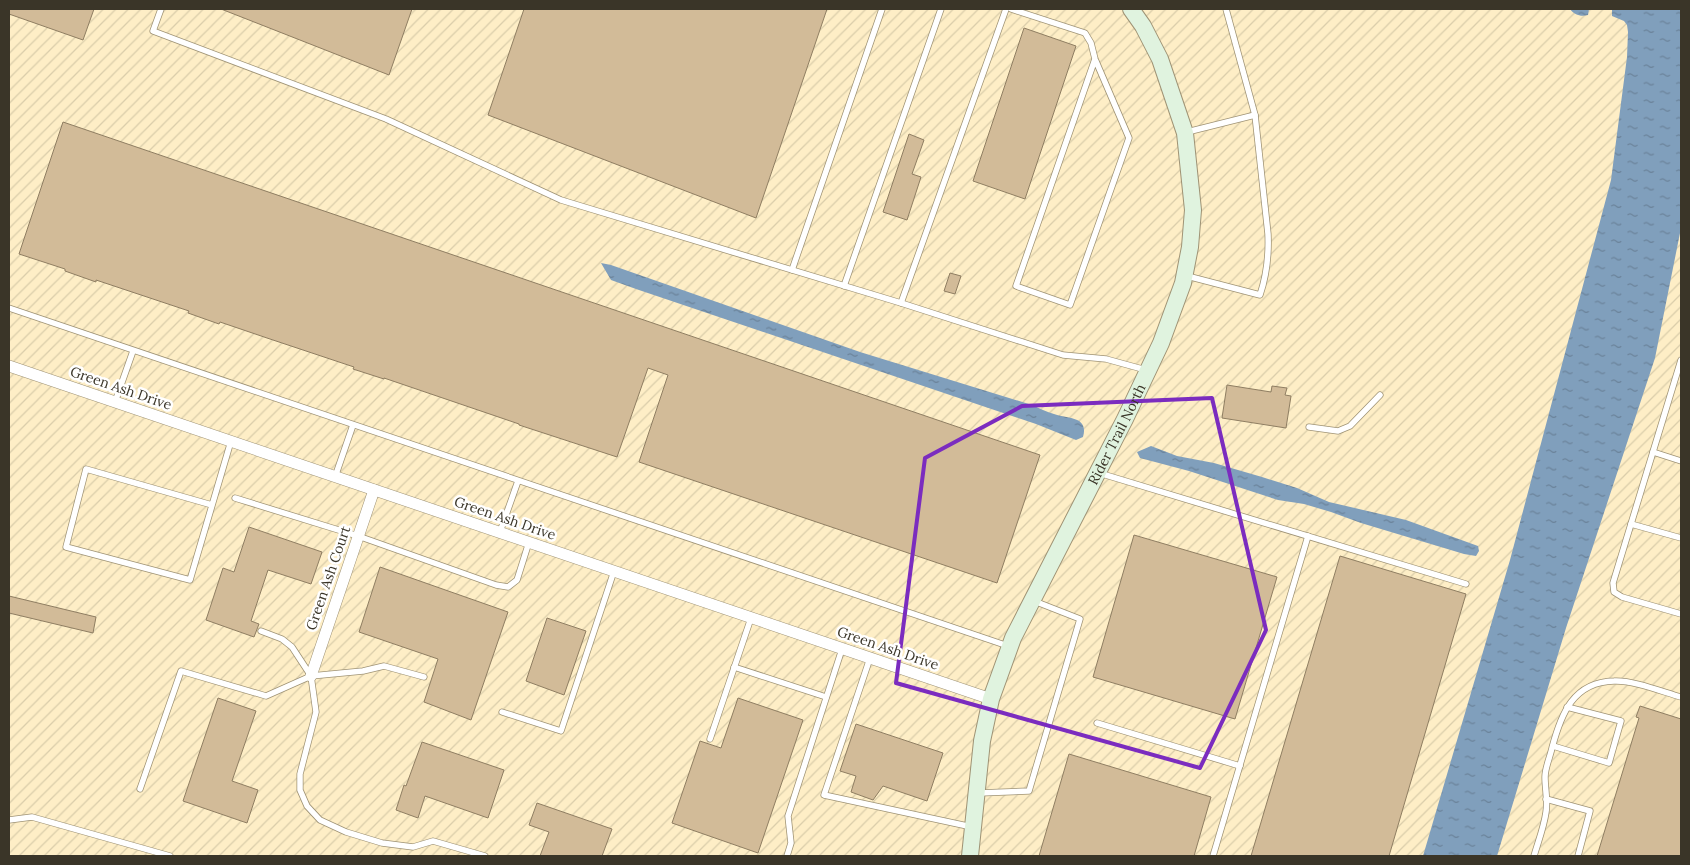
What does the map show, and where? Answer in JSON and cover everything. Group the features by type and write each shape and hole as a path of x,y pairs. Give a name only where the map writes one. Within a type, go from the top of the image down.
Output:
{"street":[{"name":"Rider Trail North","path":"970,856 982,741 991,699 1010,646 1161,343 1185,276 1190,247 1192,210 1185,132 1160,59 1143,26 1131,9"},
{"name":"Green Ash Drive","path":"9,366 991,699"},
{"name":"Green Ash Court","path":"311,676 374,490"}],"lane":[{"path":"161,9 153,31 386,119 561,200 902,303 1063,355 1106,360 1148,370"},
{"path":"792,270 882,9"},
{"path":"844,286 940,9"},
{"path":"902,303 1006,9"},
{"path":"1011,9 1086,33 1095,59 1129,138 1070,305 1016,286 1095,59"},
{"path":"1185,276 1260,295 1267,273 1269,254 1255,115 1226,9"},
{"path":"1185,132 1255,115"},
{"path":"9,308 1010,646"},
{"path":"115,402 133,350"},
{"path":"1681,360 1613,583 1614,592 1622,597 1681,614"},
{"path":"1310,427 1338,430 1350,426 1380,394"},
{"path":"335,477 353,425"},
{"path":"212,505 86,469 66,547 190,580 231,442"},
{"path":"1653,452 1681,460"},
{"path":"1097,473 1466,584"},
{"path":"500,532 518,481"},
{"path":"235,498 358,536 496,586 508,586 516,580 529,542"},
{"path":"1631,524 1681,538"},
{"path":"1213,856 1308,536"},
{"path":"502,712 561,731 614,571"},
{"path":"977,793 1029,791 1080,620 1032,600"},
{"path":"710,739 751,618"},
{"path":"261,632 282,640 292,647 311,676 316,712 300,774 300,790 307,806 320,820 346,832 382,843 413,847 433,841 485,856"},
{"path":"787,856 792,843 788,816 842,648"},
{"path":"870,658 824,795 973,827"},
{"path":"140,789 181,671 266,696 279,692 311,676 363,671 384,666 424,677"},
{"path":"734,667 826,698"},
{"path":"1534,856 1547,810 1545,776 1559,723 1566,707 1577,695 1586,688 1614,680 1628,682 1681,697"},
{"path":"1553,746 1609,763 1621,721 1566,707"},
{"path":"1097,723 1240,766"},
{"path":"1546,799 1590,811 1578,856"},
{"path":"9,820 32,817 170,856"}],"highlighted area":[{"path":"1212,398 1266,630 1200,768 896,683 925,458 1022,406"}],"shaded area":[{"path":"9,9 1681,9 1681,856 9,856"}],"water":[{"path":"1570,9 1589,9 1588,15 1583,16 1576,14"},
{"path":"1612,9 1681,9 1681,228 1655,358 1566,628 1497,856 1423,856 1510,560 1611,180 1627,57 1628,32 1624,21 1612,16"},
{"path":"601,263 860,352 1032,405 1054,414 1076,419 1083,425 1083,437 1076,440 1036,424 611,280"},
{"path":"1151,446 1177,456 1214,463 1297,488 1329,502 1406,520 1478,546 1479,551 1476,556 1464,554 1304,504 1278,500 1189,471 1140,458 1137,452"}],"building":[{"path":"9,9 94,9 83,40 9,14"},
{"path":"221,9 412,9 389,75"},
{"path":"524,9 827,9 756,218 488,115"},
{"path":"1024,28 1076,46 1025,199 973,181"},
{"path":"63,122 1040,455 997,583 639,462 668,375 648,368 617,457 353,369 354,367 220,322 219,324 188,313 189,311 96,280 96,282 65,271 65,269 19,254"},
{"path":"909,134 924,140 912,174 921,177 907,220 883,212"},
{"path":"950,273 961,276 955,294 944,291"},
{"path":"1227,385 1271,392 1272,386 1287,388 1285,395 1291,396 1286,428 1222,418"},
{"path":"249,527 322,552 311,584 268,570 251,621 259,624 254,637 206,620 223,568 234,572"},
{"path":"1134,535 1277,577 1235,719 1093,677"},
{"path":"1340,556 1466,594 1389,856 1251,856"},
{"path":"380,567 508,612 471,720 424,702 438,659 359,632"},
{"path":"9,596 96,617 93,633 9,613"},
{"path":"547,618 586,631 564,695 526,681"},
{"path":"218,698 256,711 232,781 258,790 247,823 183,801"},
{"path":"738,698 803,720 758,853 672,823 700,741 721,748"},
{"path":"1640,706 1681,719 1681,856 1597,856 1639,718 1636,717"},
{"path":"856,724 943,753 927,801 883,786 873,800 851,792 856,776 840,771"},
{"path":"422,742 504,770 488,818 425,796 418,818 396,810"},
{"path":"1069,754 1211,797 1194,856 1039,856"},
{"path":"537,803 612,829 602,856 540,856 549,832 529,825"}]}
